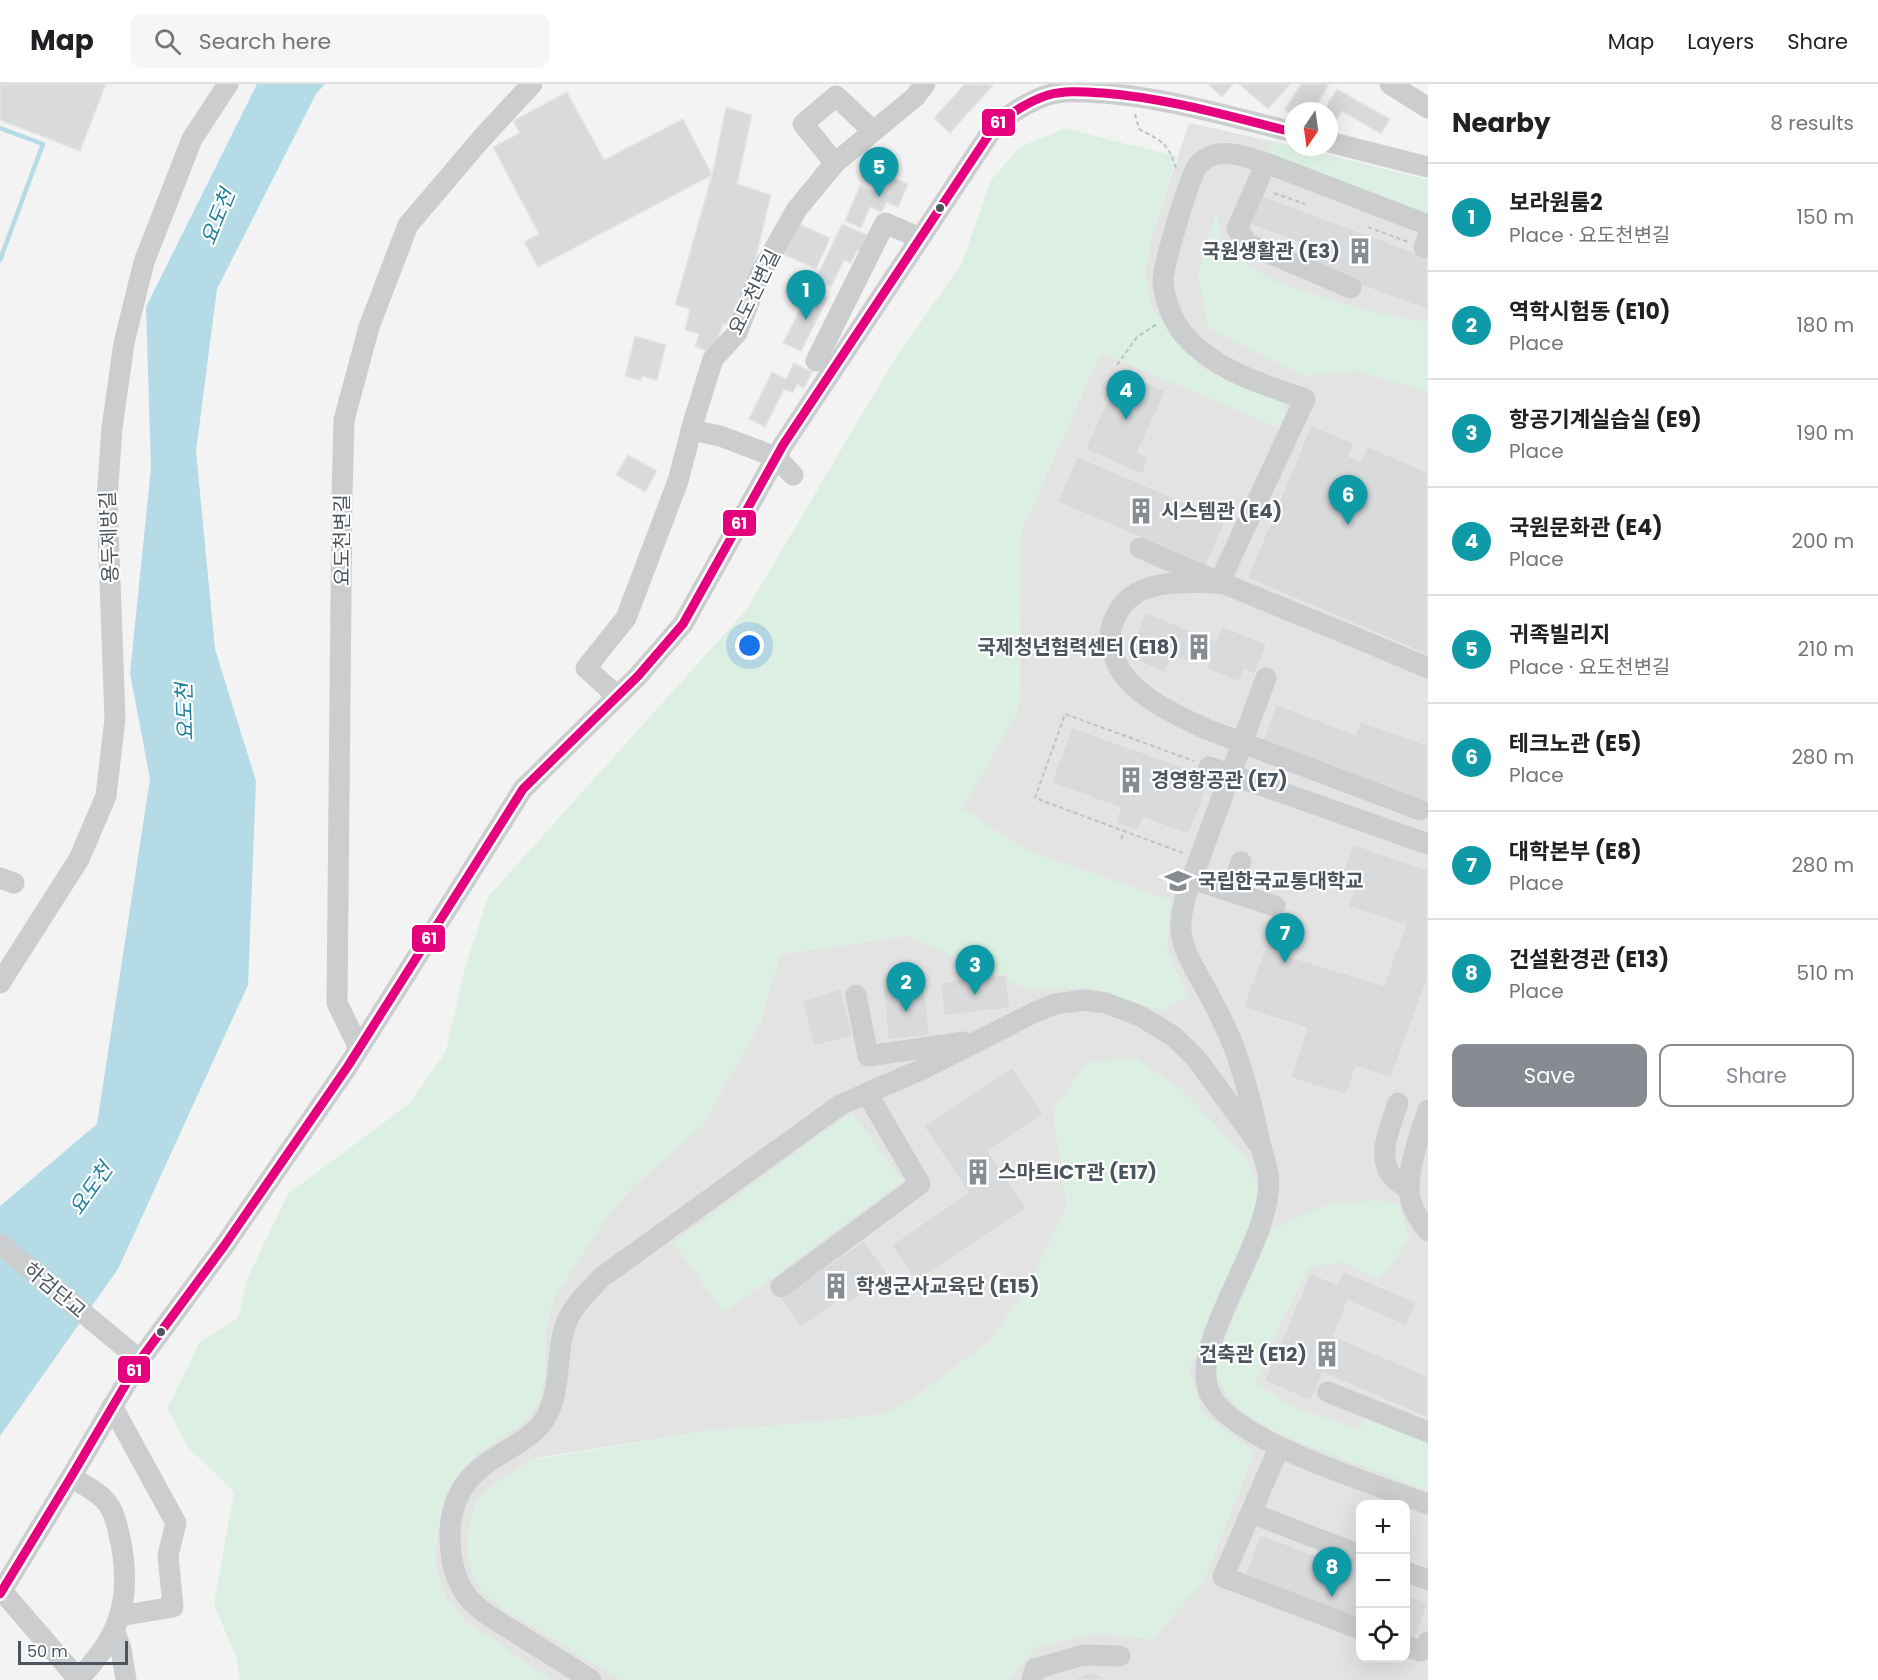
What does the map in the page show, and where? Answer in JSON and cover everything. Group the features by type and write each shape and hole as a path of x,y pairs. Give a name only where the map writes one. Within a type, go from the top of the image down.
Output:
{"street":[{"name":"용두제방길","path":"0,983 79,858 106,796 115,719 106,498 112,428 124,343 144,262 192,139 228,84"},
{"name":"요도천변길","path":"359,1048 338,1003 344,420 369,327 408,225 482,138 532,84"},
{"name":"요도천변길","path":"617,696 586,668 626,618 678,481 713,359 738,333 760,274 797,209 835,163 915,97 925,84"},
{"path":"1389,84 1428,108"},
{"path":"71,1478 97,1493 113,1513 123,1562 124,1592 117,1624 105,1649 78,1680 1,1592 140,1360 224,1246 359,1048 523,789 638,676 683,624 776,457 839,358 996,124 1020,108 1049,95 1075,88 1197,108 1284,130"},
{"path":"835,163 803,124 836,96 873,131"},
{"path":"1338,144 1428,167"},
{"path":"1219,583 1305,399 1254,381 1210,359 1186,337 1172,318 1162,280 1184,197 1198,165 1211,155 1229,153 1266,163 1428,225"},
{"path":"1266,163 1237,229 1248,244 1351,288"},
{"path":"816,361 885,223 920,238"},
{"path":"691,430 720,436 776,457 793,475"},
{"path":"1140,548 1219,583 1428,668"},
{"path":"1219,583 1191,582 1161,585 1142,590 1125,600 1111,624 1110,638 1121,672 1136,688 1180,717 1420,810"},
{"path":"1266,678 1183,907 1181,930 1184,943 1190,959 1222,1018 1235,1050 1249,1091 1268,1174 1268,1196 1263,1220 1211,1342 1204,1373 1211,1396 1228,1416 1279,1448 1428,1503"},
{"path":"1209,767 1428,844"},
{"path":"1231,891 1241,862"},
{"path":"1192,879 1275,906"},
{"path":"856,995 868,1056 983,1040"},
{"path":"591,1680 499,1622 467,1596 453,1566 450,1527 457,1497 475,1472 535,1430 545,1419 553,1401 567,1321 583,1296 602,1277 840,1105 926,1068 1035,1012 1056,1004 1084,1000 1106,1004 1140,1016 1173,1036 1196,1058 1262,1149"},
{"path":"781,1287 920,1184 867,1093"},
{"path":"1398,1103 1384,1152 1386,1166 1394,1178 1416,1200"},
{"path":"1428,1110 1416,1143 1416,1200 1428,1231"},
{"name":"하검단교","path":"0,1244 140,1360"},
{"path":"1328,1392 1428,1432"},
{"path":"112,1406 176,1523 168,1554 173,1608 117,1624"},
{"path":"1279,1448 1223,1577 1356,1627"},
{"path":"1251,1513 1357,1554"},
{"path":"1410,1574 1428,1581"},
{"path":"117,1624 126,1680"},
{"path":"1410,1647 1420,1651 1426,1648 1428,1642"},
{"path":"1032,1680 1035,1670 1083,1655 1120,1656"}],"path":[{"path":"1134,112 1139,129 1164,143 1177,171"},
{"path":"1273,192 1305,204"},
{"path":"1368,226 1426,242"},
{"path":"1117,365 1137,338 1162,321"},
{"path":"1191,856 1035,798 1065,714 1209,767"},
{"path":"1121,839 1125,831"}],"shaded area":[{"name":"국립한국교통대학교","path":"1189,123 1284,144 1284,156 1332,156 1428,180 1428,1680 1009,1680 1037,1646 1098,1633 1153,1639 1202,1413 1189,1369 1256,1219 1259,1195 1249,1161 1181,1089 1053,1110 1067,1207 1034,1275 993,1338 915,1397 885,1414 713,1430 542,1457 531,1460 493,1485 476,1502 468,1536 483,1592 501,1607 621,1680 551,1680 465,1621 446,1598 435,1565 437,1533 444,1498 463,1467 478,1453 520,1425 545,1378 546,1328 553,1299 612,1209 632,1188 759,1026 780,954 907,936 941,847 1019,708 1021,532 1101,352 1280,427 1239,385 1202,368 1174,338 1151,306 1145,272 1151,239"}],"green space":[{"path":"1066,128 1177,156 1151,239 1145,272 1151,306 1174,338 1202,368 1239,385 1281,398 1285,415 1280,428 1101,353 1021,532 1019,708 963,809 1028,851 1171,900 1167,949 1188,996 1162,1011 1093,988 1024,988 907,936 780,954 759,1026 702,1126 632,1188 612,1209 553,1299 546,1328 545,1378 539,1403 520,1425 478,1453 463,1467 444,1498 437,1533 435,1565 446,1598 465,1621 551,1680 240,1680 236,1657 214,1604 234,1492 189,1448 167,1409 200,1342 238,1318 248,1277 288,1194 410,1103 446,1051 465,968 488,897 746,610 895,359 962,263 991,180 1020,147"},
{"path":"1272,141 1284,144 1284,156 1332,156 1428,180 1428,219 1267,157"},
{"path":"1216,210 1224,249 1276,282 1367,311 1428,322 1428,392 1358,371 1304,376 1209,329 1198,276"},
{"path":"1135,1058 1181,1089 1249,1161 1259,1195 1256,1219 1189,1369 1202,1413 1255,1452 1204,1581 1153,1639 1098,1633 1037,1646 1009,1680 621,1680 501,1607 483,1592 472,1573 468,1557 468,1536 476,1502 493,1485 531,1460 713,1430 885,1414 915,1397 993,1338 1034,1275 1067,1207 1053,1110 1086,1063"},
{"path":"852,1112 903,1181 724,1313 673,1243"},
{"path":"1377,1200 1398,1204 1410,1237 1379,1279 1342,1262 1310,1267 1283,1318 1255,1382 1293,1407 1360,1429 1366,1415 1428,1439 1428,1491 1283,1436 1235,1405 1216,1375 1216,1360 1271,1230 1326,1205"}],"water":[{"name":"요도천","path":"257,84 325,84 316,94 217,289 196,451 215,649 256,781 248,985 118,1269 0,1436 0,1206 97,1124 150,779 130,673 151,468 146,307"}],"building":[{"path":"0,84 106,84 80,151 0,120"},
{"path":"965,84 993,85 950,133 934,118"},
{"path":"1208,84 1233,84 1222,97"},
{"path":"1239,84 1290,84 1268,109"},
{"path":"1301,84 1329,84 1318,102 1290,102"},
{"path":"1337,89 1390,119 1381,134 1342,111 1338,117 1338,102 1329,102"},
{"path":"567,92 604,160 683,119 712,175 538,267 524,242 539,234 493,147 520,133 513,121"},
{"path":"726,107 752,115 737,184 771,195 739,328 723,324 712,354 695,346 699,334 685,330 690,309 675,305 712,175"},
{"path":"881,173 908,184 898,207 886,202 882,212 870,207 861,228 845,221 860,186 873,192"},
{"name":"국원생활관 (E3)","path":"1260,195 1428,257 1428,310 1301,263 1308,246 1249,224"},
{"path":"795,222 830,238 816,269 781,253"},
{"path":"842,224 872,237 864,254 857,251 851,263 844,260 831,287 816,279"},
{"path":"811,288 828,297 801,351 783,343"},
{"path":"635,336 666,345 657,380 642,376 641,381 625,376"},
{"path":"794,363 812,372 804,388 797,384 793,393 784,389 765,427 749,419 772,372 786,379"},
{"path":"1121,371 1166,391 1138,452 1149,458 1142,475 1085,449"},
{"path":"1311,425 1355,443 1349,456 1361,461 1367,446 1428,472 1428,655 1247,578"},
{"path":"628,455 657,471 645,492 616,475"},
{"name":"시스템관 (E4)","path":"1077,456 1226,520 1206,566 1057,502"},
{"name":"국제청년협력센터 (E18)","path":"1145,612 1216,641 1222,626 1267,644 1255,674 1244,670 1239,682 1206,669 1211,657 1194,651 1190,663 1173,655 1165,673 1128,657"},
{"path":"1276,704 1355,734 1360,721 1428,745 1428,806 1261,745"},
{"name":"경영항공관 (E7)","path":"1072,727 1211,777 1189,835 1143,818 1138,831 1115,823 1120,808 1051,783"},
{"path":"1353,844 1428,870 1428,978 1391,1078 1356,1067 1346,1095 1290,1078 1307,1028 1243,1008 1264,949 1384,985 1405,925 1348,907 1353,892 1338,887"},
{"path":"1006,975 1010,1008 944,1016 940,982"},
{"path":"924,984 930,1036 888,1040 883,988"},
{"path":"841,988 853,1037 813,1046 802,1001"},
{"name":"스마트ICT관 (E17)","path":"1012,1067 1044,1114 988,1151 1027,1208 916,1282 891,1245 968,1193 923,1126"},
{"name":"학생군사교육단 (E15)","path":"864,1240 889,1275 849,1303 843,1298 801,1328 781,1299"},
{"name":"건축관 (E12)","path":"1343,1271 1417,1302 1406,1326 1348,1301 1334,1336 1428,1376 1428,1418 1323,1373 1311,1401 1264,1381 1310,1273 1337,1284"},
{"path":"1260,1534 1335,1563 1339,1553 1356,1560 1356,1617 1245,1575"},
{"path":"1410,1596 1428,1603 1415,1640 1410,1638"},
{"path":"1091,1672 1112,1680 1069,1680"}],"waterway":[{"path":"0,128 43,144 0,260"}],"transit line":[{"name":"61","path":"0,1594 140,1360 224,1246 348,1066 523,789 638,676 683,624 783,445 996,124 1048,95 1083,92 1151,99 1284,130"}],"place":[{"name":"귀족빌리지","path":"879,197"},
{"name":"국원생활관 (E3)","path":"1360,251"},
{"name":"보라원룸2","path":"806,320"},
{"name":"국원문화관 (E4)","path":"1126,420"},
{"name":"시스템관 (E4)","path":"1141,511"},
{"name":"테크노관 (E5)","path":"1348,525"},
{"name":"국제청년협력센터 (E18)","path":"1199,647"},
{"name":"경영항공관 (E7)","path":"1131,780"},
{"name":"국립한국교통대학교","path":"1178,881"},
{"name":"대학본부 (E8)","path":"1285,963"},
{"name":"항공기계실습실 (E9)","path":"975,995"},
{"name":"역학시험동 (E10)","path":"906,1012"},
{"name":"스마트ICT관 (E17)","path":"978,1172"},
{"name":"학생군사교육단 (E15)","path":"836,1286"},
{"name":"건축관 (E12)","path":"1327,1354"},
{"name":"건설환경관 (E13)","path":"1332,1597"}]}
